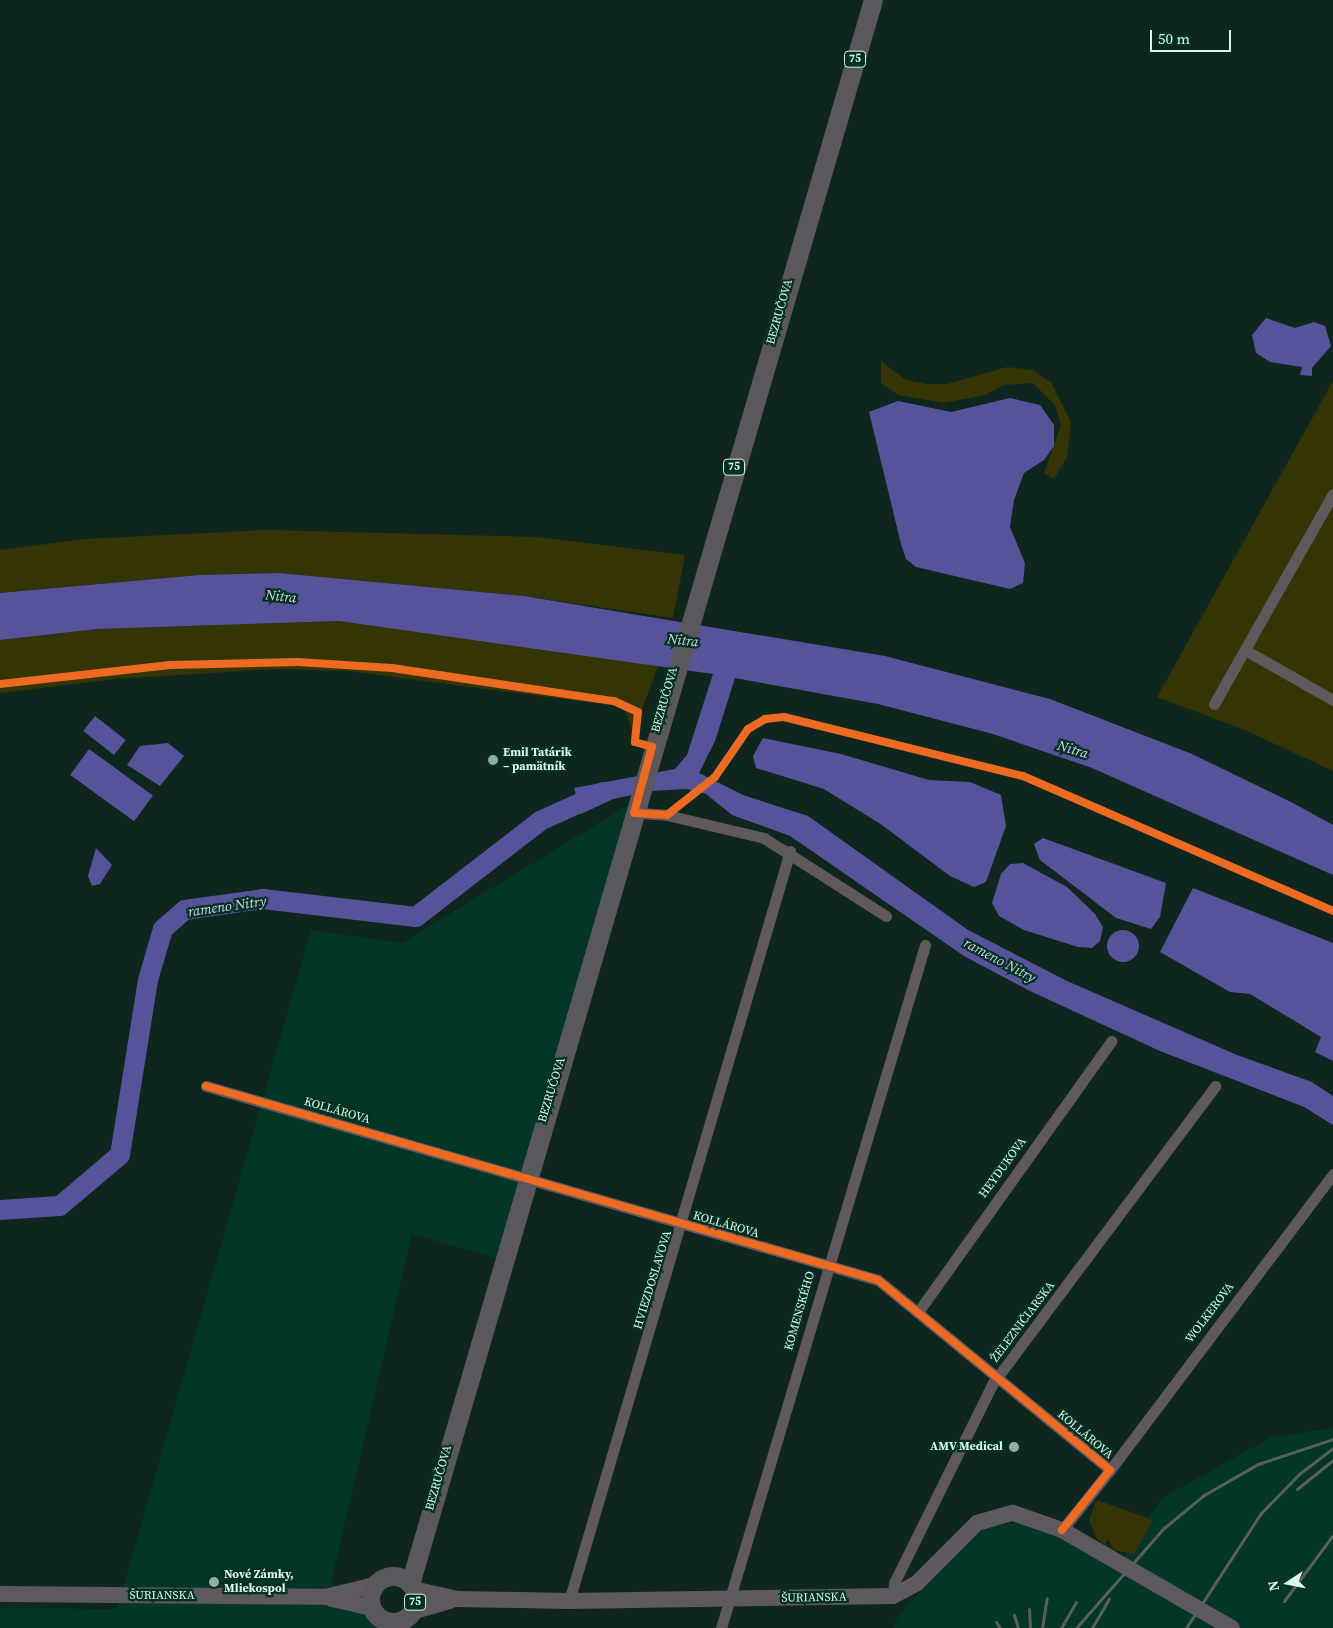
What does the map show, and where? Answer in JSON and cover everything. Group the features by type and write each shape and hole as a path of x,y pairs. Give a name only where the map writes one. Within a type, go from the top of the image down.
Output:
{"main road":[{"name":"BEZRUČOVA","path":"404,1620 428,1517 525,1178 638,808 647,766 695,597 873,0"},
{"name":"BEZRUČOVA","path":"378,1618 382,1581 428,1517"},
{"name":"75","path":"382,1581 412,1587"},
{"name":"75","path":"378,1618 404,1620"}],"street":[{"path":"1214,704 1333,494"},
{"path":"1245,650 1333,700"},
{"path":"638,808 741,830 790,851 886,916"},
{"name":"HVIEZDOSLAVOVA","path":"569,1601 790,851"},
{"name":"KOMENSKÉHO","path":"721,1628 925,945"},
{"name":"HEYDUKOVA","path":"918,1312 1111,1041"},
{"name":"KOLLÁROVA","path":"206,1086 878,1280 999,1376 1110,1470 1062,1530"},
{"name":"ŽELEZNIČIARSKA","path":"892,1596 894,1583 999,1376 1215,1086"},
{"name":"WOLKEROVA","path":"1110,1470 1333,1174"},
{"name":"ŠURIANSKA","path":"412,1587 458,1599 569,1601 729,1600 892,1596 917,1584 965,1532 984,1519 1022,1514 1062,1530 1126,1565 1232,1628"},
{"name":"ŠURIANSKA","path":"0,1594 325,1597 382,1581"},
{"name":"ŠURIANSKA","path":"325,1597 378,1618"},
{"name":"ŠURIANSKA","path":"404,1620 458,1599"}],"shaded area":[{"path":"881,361 906,380 928,384 947,384 1007,367 1032,370 1051,382 1071,422 1067,457 1054,479 1044,473 1061,425 1055,405 1033,383 1004,385 985,395 944,403 898,395 881,383"},
{"path":"1333,381 1333,771 1245,730 1157,697"},
{"path":"266,530 537,537 685,555 673,618 524,596 279,573 199,575 0,593 0,550 85,539"},
{"path":"339,621 659,664 633,733 624,707 348,671 277,669 116,679 0,693 0,640 97,629"},
{"path":"651,791 513,1263 412,1234 331,1583 413,1628 0,1628 0,1608 117,1609 311,930 402,943"},
{"path":"1333,1428 1333,1628 892,1628 900,1613 976,1534 990,1527 1022,1522 1057,1535 1117,1568 1161,1499 1271,1437"},
{"path":"1097,1500 1153,1520 1134,1554 1114,1550 1108,1539 1105,1545 1097,1539 1089,1520"}],"water":[{"path":"1266,318 1295,328 1314,322 1325,326 1331,346 1312,368 1312,376 1300,375 1302,367 1270,362 1256,353 1252,335"},
{"path":"1010,398 1040,405 1054,425 1054,446 1044,460 1024,473 1014,500 1010,527 1025,563 1023,583 1010,589 916,567 906,559 901,544 869,412 898,401 951,412"},
{"name":"Nitra","path":"279,573 524,596 885,656 1050,699 1192,754 1293,803 1333,825 1333,875 1092,768 993,734 878,704 735,678 715,741 699,773 743,795 808,816 968,930 1067,981 1237,1055 1312,1082 1333,1096 1333,1125 1304,1107 1160,1051 1030,991 964,956 790,836 732,815 706,794 686,789 651,791 613,799 581,814 574,788 675,769 687,755 713,674 339,621 97,629 0,640 0,593 199,575"},
{"path":"95,716 126,740 114,755 83,731"},
{"path":"763,738 841,754 929,780 970,782 1001,795 1006,826 986,882 974,887 950,876 882,825 824,789 756,768 753,756"},
{"path":"168,743 184,756 160,786 127,765 140,746"},
{"path":"89,749 153,795 134,821 70,775"},
{"path":"1043,838 1166,883 1160,917 1151,929 1116,918 1040,860 1034,844"},
{"path":"96,848 112,865 100,884 92,886 88,876"},
{"path":"1023,863 1067,887 1095,914 1103,927 1100,941 1092,948 1078,947 1024,930 999,916 992,903 1001,874 1010,864"},
{"path":"1193,888 1333,943 1333,1061 1315,1052 1321,1037 1250,994 1230,992 1160,952"},
{"path":"1123,930 1129,931 1134,935 1138,940 1138,952 1134,957 1129,961 1123,962 1117,961 1112,957 1108,952 1107,946 1108,940 1112,935 1117,931"}],"waterway":[{"name":"rameno Nitry","path":"0,1210 60,1206 120,1155 148,980 163,929 185,910 263,899 416,917 540,821 604,792"}],"railway":[{"path":"1076,1628 1164,1528 1204,1495 1258,1464 1333,1439"},
{"path":"1186,1628 1261,1513 1299,1474 1333,1448"},
{"path":"1297,1489 1333,1460"},
{"path":"1284,1601 1333,1535"},
{"path":"1042,1628 1047,1598"},
{"path":"1092,1628 1109,1598"},
{"path":"1061,1628 1076,1602"},
{"path":"1029,1609 1030,1628"},
{"path":"1014,1615 1018,1628"},
{"path":"996,1622 1000,1628"}],"cycle path":[{"path":"0,684 170,665 298,662 392,668 614,701 638,712 635,742 652,747 634,813 667,815 715,777 748,729 765,719 784,717 1023,776 1333,911"},
{"path":"206,1086 878,1280 1110,1470 1062,1530"}],"place":[{"name":"Emil Tatárik – pamätník","path":"493,760"},
{"name":"AMV Medical","path":"1014,1447"},
{"name":"Nové Zámky, Mliekospol","path":"214,1582"}]}
